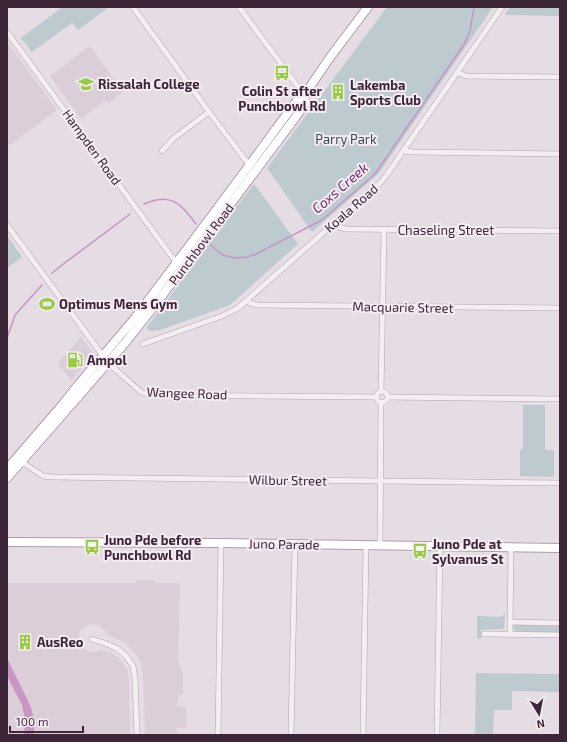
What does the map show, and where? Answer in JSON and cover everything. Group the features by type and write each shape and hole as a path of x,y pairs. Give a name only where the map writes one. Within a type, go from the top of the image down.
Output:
{"main road":[{"name":"Punchbowl Road","path":"7,469 139,313 250,166 298,99 305,94 366,8"},
{"name":"Punchbowl Road","path":"7,478 109,363 155,305 305,104 305,94"},
{"name":"Juno Parade","path":"7,542 221,543 560,548"}],"street":[{"path":"133,7 250,166"},
{"path":"239,7 305,94"},
{"name":"Koala Road","path":"144,344 233,311 381,182 502,7"},
{"name":"Hampden Road","path":"7,32 177,262"},
{"path":"457,72 466,76 560,77"},
{"path":"162,151 174,138 209,112"},
{"path":"403,151 560,154"},
{"name":"Chaseling Street","path":"334,223 338,227 346,229 560,231"},
{"name":"Wangee Road","path":"7,224 103,356 137,389 144,393 376,397"},
{"path":"382,392 384,230"},
{"name":"Macquarie Street","path":"247,300 250,303 257,305 560,308"},
{"path":"380,545 381,403 376,397 377,394 382,392"},
{"path":"382,392 385,393 387,397"},
{"path":"387,397 560,399"},
{"path":"381,403 385,402 387,397"},
{"name":"Wilbur Street","path":"20,464 25,464 43,476 52,477 560,483"},
{"path":"218,735 221,543"},
{"path":"291,735 294,544"},
{"path":"363,735 366,545"},
{"path":"437,735 440,547"},
{"path":"510,634 511,548"},
{"path":"510,622 560,623"},
{"path":"484,634 560,635"},
{"path":"92,639 118,649 126,656 133,666 135,678 137,735"}],"shaded area":[{"path":"7,42 57,110 7,147"},
{"name":"Rissalah College","path":"90,46 123,92 109,103 106,100 81,119 50,76"},
{"name":"Ampol","path":"81,337 93,353 71,381 58,363"},
{"path":"136,580 155,580 156,583 180,583 178,661 183,673 183,695 178,695 177,707 186,707 186,728 177,728 177,735 145,735 143,674 140,661 125,643 108,635 99,626 91,624 84,627 80,631 79,638 82,647 91,652 102,650 112,653 120,659 127,669 129,677 130,735 34,735 34,719 31,707 7,658 7,583 136,583"},
{"path":"7,658 31,707 34,719 34,735 24,735 25,720 22,705 7,676"},
{"path":"7,676 22,705 25,720 24,735 7,735"}],"green space":[{"path":"61,7 109,7 78,30 72,23 32,52 21,38"},
{"name":"Parry Park","path":"387,7 493,7 379,173 312,232 267,168"},
{"path":"510,7 560,7 560,15 505,15"},
{"path":"253,185 255,185 298,244 230,305 160,330 152,331 147,329 147,327"},
{"path":"7,236 22,257 7,268"},
{"path":"523,405 545,405 545,450 554,450 554,477 520,476 520,450 523,449"},
{"path":"505,613 504,629 481,630 481,639 477,639 477,616 500,617"},
{"path":"516,624 560,625 560,633 516,631 513,627"},
{"path":"476,673 560,674 560,692 512,691 512,710 494,710 493,735 475,735"}],"waterway":[{"name":"Coxs Creek","path":"210,244 223,255 235,258 254,255 322,220 375,174 465,43 470,31 474,7"},
{"name":"Coxs Creek","path":"144,204 161,199 174,202 180,205 196,224"},
{"name":"Coxs Creek","path":"52,273 130,214"},
{"name":"Coxs Creek","path":"7,338 15,315 42,285"}],"place":[{"name":"Colin St after Punchbowl Rd","path":"282,73"},
{"name":"Rissalah College","path":"86,84"},
{"name":"Lakemba Sports Club","path":"338,92"},
{"name":"Optimus Mens Gym","path":"47,304"},
{"name":"Ampol","path":"75,360"},
{"name":"Juno Pde before Punchbowl Rd","path":"92,547"},
{"name":"Juno Pde at Sylvanus St","path":"420,551"},
{"name":"AusReo","path":"25,642"}]}
